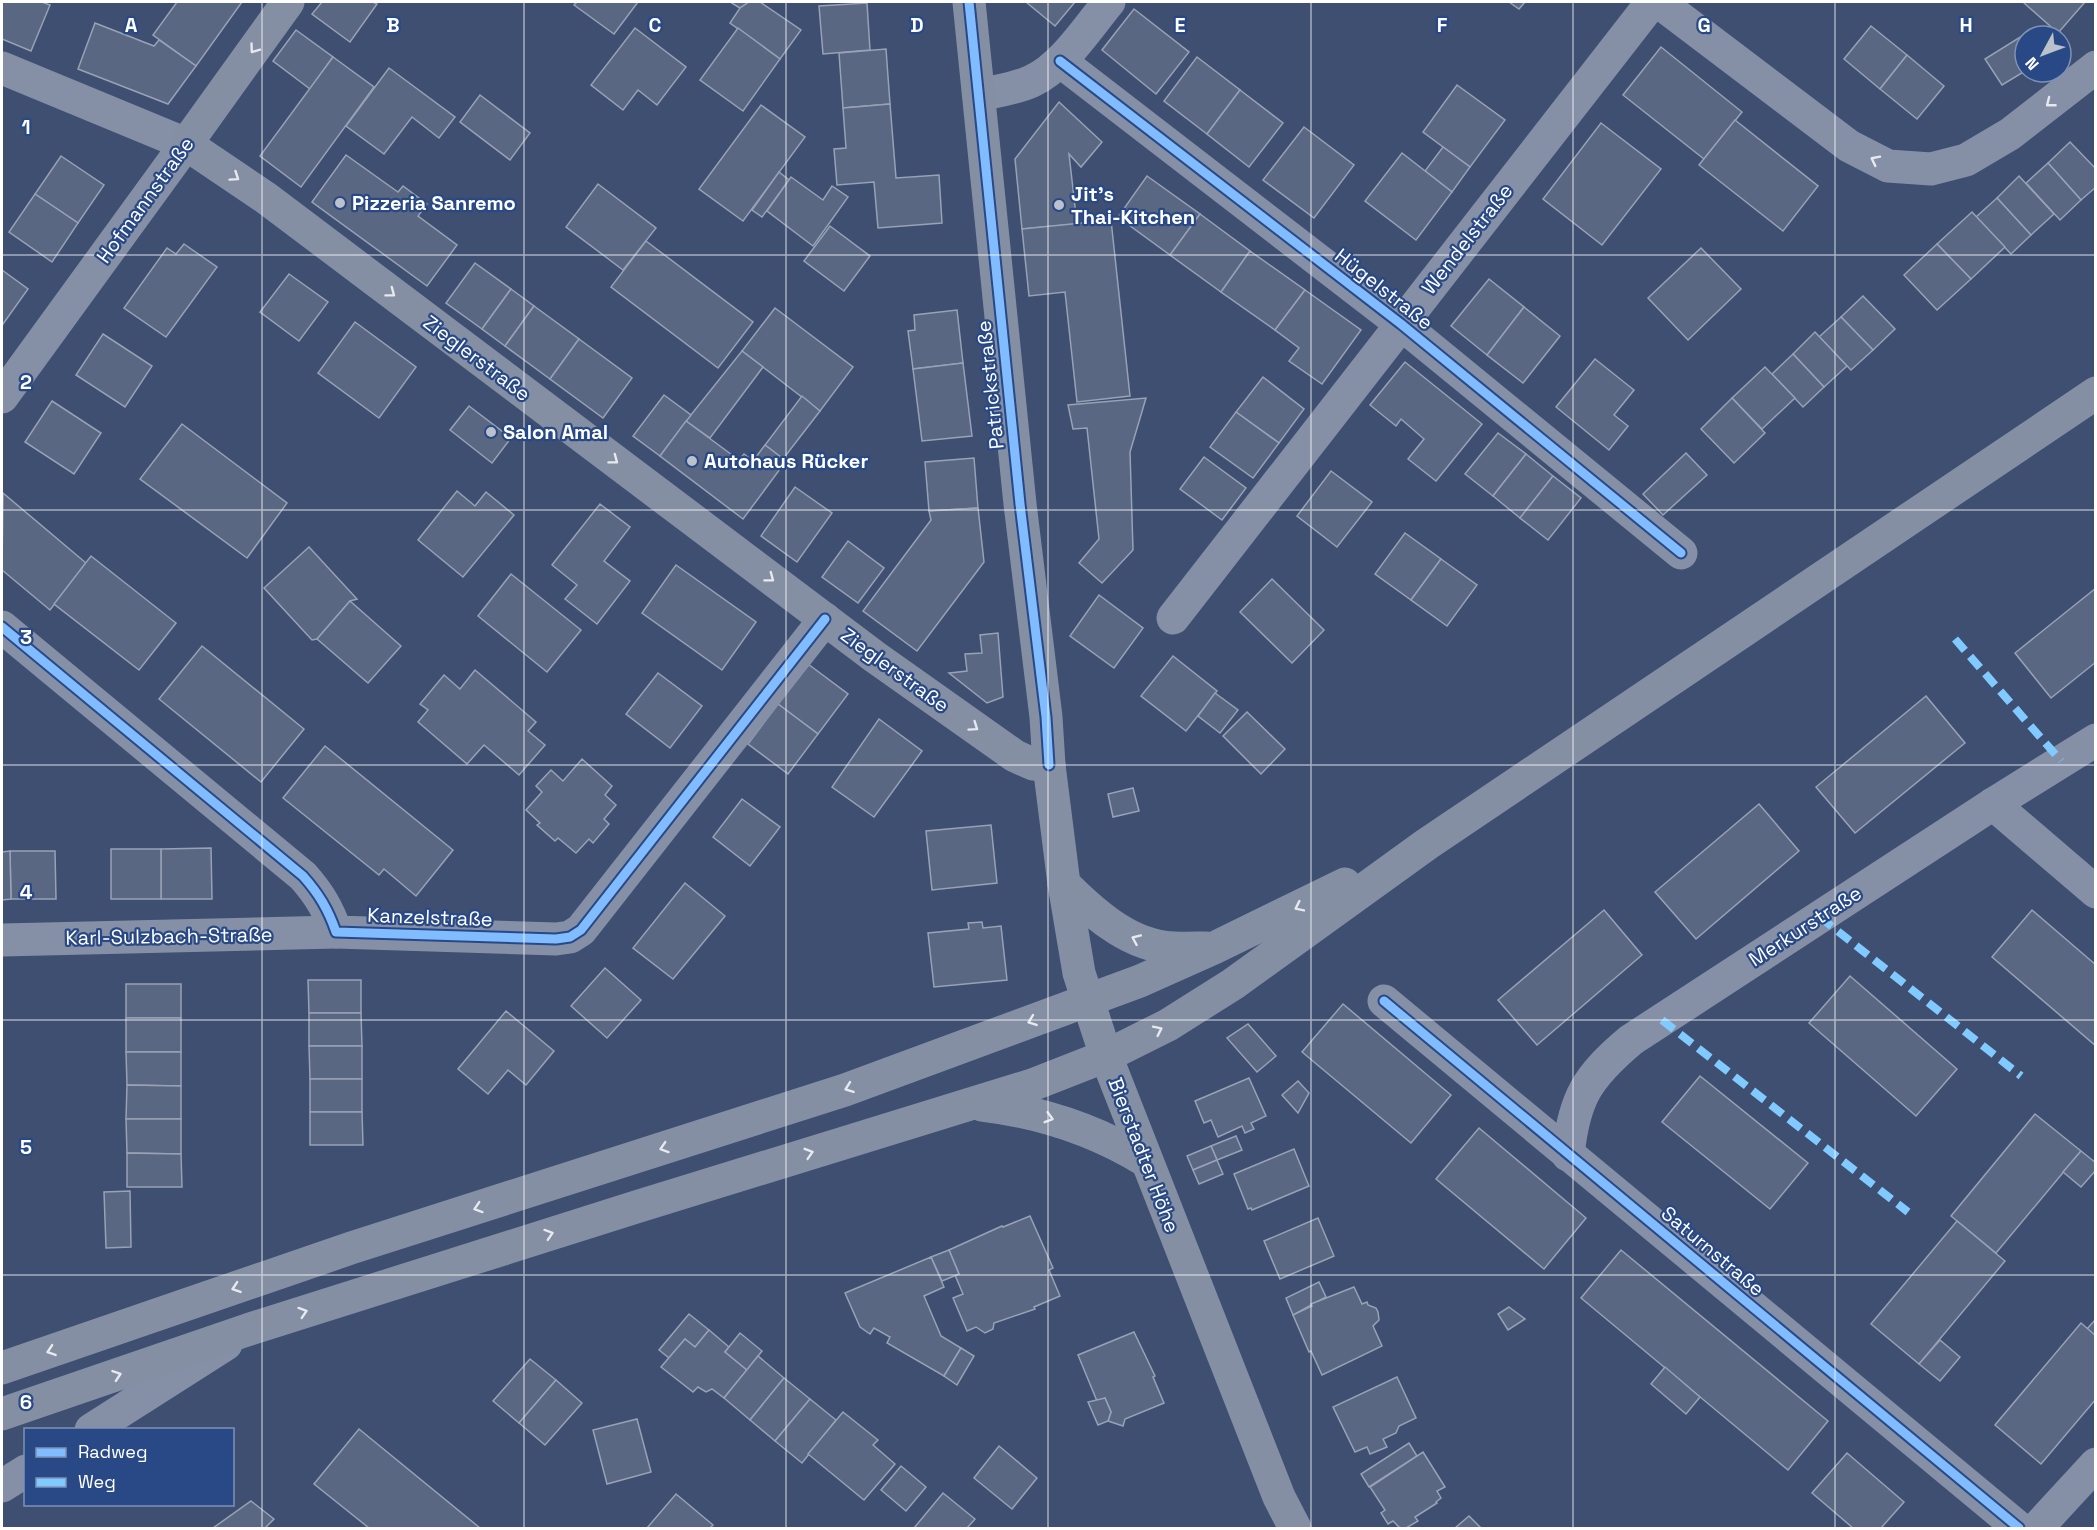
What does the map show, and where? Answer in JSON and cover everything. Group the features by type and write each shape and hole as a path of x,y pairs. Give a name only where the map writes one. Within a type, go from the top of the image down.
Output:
{"main road":[{"name":"Hofmannstraße","path":"186,144 288,2"},
{"name":"Patrickstraße","path":"969,2 1020,504 1046,717 1049,765"},
{"name":"Zieglerstraße","path":"186,144 266,198 825,619 1016,756 1033,764 1049,765"},
{"path":"2,1414 247,1330 1048,1080 1106,1056 1167,1025 1233,984 1427,844 2096,393"},
{"name":"Bierstadter Höhe","path":"1049,765 1064,884 1079,973 1087,1000 1146,1161 1279,1497 1295,1528"},
{"path":"2,1368 351,1248 845,1090 1151,976 1214,948 1427,844"},
{"path":"1064,884 1089,908 1136,940 1166,948 1214,948"},
{"path":"971,1104 1018,1110 1062,1121 1121,1145 1146,1161"}],"street":[{"path":"979,94 1011,89 1035,80 1060,61 1108,2"},
{"name":"Wendelstraße","path":"1173,618 1652,2"},
{"path":"1659,2 1849,146 1888,166 1931,169 1966,160 2010,134 2096,67"},
{"name":"Hügelstraße","path":"1060,61 1401,324 1681,553"},
{"name":"Zieglerstraße","path":"2,68 186,144"},
{"name":"Hofmannstraße","path":"2,397 186,144"},
{"name":"Kanzelstraße","path":"336,932 570,938 581,930 825,619"},
{"path":"2,627 303,876 318,893 329,911 336,932"},
{"name":"Merkurstraße","path":"1568,1155 1571,1126 1592,1077 1631,1040 1993,804 2096,740"},
{"path":"1993,804 2096,892"},
{"name":"Karl-Sulzbach-Straße","path":"2,940 336,932"},
{"name":"Saturnstraße","path":"1384,1001 2019,1528"},
{"path":"94,1428 247,1330"},
{"path":"2037,1528 2096,1464"},
{"path":"2,1486 24,1472"}],"building":[{"path":"2,2 42,2 50,5 31,51 2,39"},
{"path":"177,2 242,2 196,66 153,35"},
{"path":"322,2 373,2 377,4 350,42 312,14"},
{"path":"577,2 638,2 614,34 574,5"},
{"path":"730,2 749,2 740,8"},
{"path":"749,2 760,2 801,30 780,59 730,23 740,8"},
{"path":"1026,2 1075,2 1055,26"},
{"path":"1509,2 1525,2 1519,9"},
{"path":"2085,2 2066,24 2048,24 2024,3"},
{"path":"867,3 870,50 823,54 819,6"},
{"path":"1134,9 1189,52 1156,94 1102,50"},
{"path":"95,23 154,46 159,40 196,66 168,104 78,69"},
{"path":"1871,26 1907,55 1880,89 1844,59"},
{"path":"635,28 686,67 657,105 638,90 623,110 591,85"},
{"path":"738,28 780,59 743,111 700,80"},
{"path":"296,30 333,57 310,89 273,61"},
{"path":"2013,42 2013,78 2002,85 1985,59"},
{"path":"1661,47 1742,112 1704,159 1623,95"},
{"path":"886,49 890,104 843,108 839,53"},
{"path":"1907,55 1944,86 1917,119 1880,89"},
{"path":"333,57 374,87 301,187 260,156"},
{"path":"1197,57 1240,90 1207,134 1164,101"},
{"path":"389,68 455,117 439,138 412,117 384,154 346,126"},
{"path":"1457,85 1505,120 1470,167 1423,132"},
{"path":"1240,90 1283,123 1249,167 1207,134"},
{"path":"480,95 530,133 510,160 460,122"},
{"path":"1059,102 1102,142 1081,167 1069,154 1077,224 1022,229 1015,159"},
{"path":"890,104 896,178 939,175 942,223 878,228 874,182 837,185 834,149 846,148 843,108"},
{"path":"761,105 805,137 743,221 699,189"},
{"path":"1735,120 1818,186 1783,231 1699,165"},
{"path":"1601,123 1661,169 1602,245 1543,199"},
{"path":"1304,127 1354,165 1314,218 1263,180"},
{"path":"2070,142 2096,169 2096,187 2081,200 2048,163"},
{"path":"1443,147 1470,167 1452,192 1425,171"},
{"path":"1402,153 1452,192 1416,240 1365,201"},
{"path":"346,155 398,192 403,186 427,204 418,216 457,245 427,286 312,202"},
{"path":"61,156 104,185 78,223 35,194"},
{"path":"2048,163 2081,200 2060,220 2026,183"},
{"path":"779,172 789,180 762,217 752,210"},
{"path":"1147,176 1200,214 1170,255 1118,217"},
{"path":"2019,176 2054,214 2031,235 1997,198"},
{"path":"791,177 823,200 832,186 848,197 813,246 767,211"},
{"path":"598,184 656,228 623,270 566,227"},
{"path":"35,194 78,223 52,262 9,232"},
{"path":"1997,198 2031,235 2011,254 1976,217"},
{"path":"1972,212 2005,247 1971,279 1937,244"},
{"path":"1200,214 1250,251 1221,292 1170,255"},
{"path":"1111,220 1130,396 1077,402 1065,292 1029,296 1022,229"},
{"path":"830,226 870,256 844,291 804,261"},
{"path":"646,241 753,322 718,368 611,287"},
{"path":"184,244 217,267 166,337 124,308 167,248 176,254"},
{"path":"1937,244 1971,279 1937,310 1904,275"},
{"path":"1701,248 1741,289 1688,340 1648,298"},
{"path":"1250,251 1305,290 1275,330 1221,292"},
{"path":"475,263 511,289 482,329 446,303"},
{"path":"2,270 28,289 3,324 2,323"},
{"path":"289,274 328,302 299,341 260,312"},
{"path":"1489,279 1524,307 1487,355 1451,326"},
{"path":"511,289 534,306 505,346 482,329"},
{"path":"1305,290 1361,330 1322,384 1289,361 1299,348 1275,330"},
{"path":"1863,296 1895,329 1873,350 1841,317"},
{"path":"534,306 579,339 550,379 505,346"},
{"path":"1524,307 1560,336 1523,383 1487,355"},
{"path":"775,308 853,367 820,411 742,351"},
{"path":"957,310 963,363 913,369 908,331 915,330 914,315"},
{"path":"1841,317 1873,350 1851,370 1819,337"},
{"path":"355,322 416,367 379,418 318,373"},
{"path":"1815,332 1847,366 1824,387 1793,354"},
{"path":"103,334 152,366 125,407 76,375"},
{"path":"579,339 632,378 603,418 550,379"},
{"path":"742,351 763,367 710,438 686,421"},
{"path":"1793,354 1824,387 1803,407 1772,374"},
{"path":"1595,359 1634,390 1614,415 1628,426 1609,450 1556,407"},
{"path":"1405,362 1482,424 1436,481 1408,459 1424,439 1401,419 1396,426 1370,405"},
{"path":"963,363 972,436 922,441 913,369"},
{"path":"1765,367 1795,398 1762,429 1732,398"},
{"path":"1263,377 1304,409 1279,443 1236,412"},
{"path":"664,395 691,415 660,456 633,436"},
{"path":"802,396 820,411 783,459 765,445"},
{"path":"1146,398 1130,452 1133,550 1102,583 1079,563 1099,539 1087,428 1073,429 1068,405"},
{"path":"1732,398 1765,433 1734,463 1701,429"},
{"path":"52,401 101,433 74,474 25,442"},
{"path":"469,406 511,438 492,463 450,430"},
{"path":"1236,412 1279,443 1253,478 1210,447"},
{"path":"686,421 739,460 744,454 753,461 765,445 786,461 743,519 660,456"},
{"path":"182,424 287,503 247,558 140,479"},
{"path":"1498,433 1526,454 1493,496 1465,474"},
{"path":"1686,453 1707,475 1663,515 1643,494"},
{"path":"1526,454 1553,476 1520,518 1493,496"},
{"path":"1204,457 1246,488 1222,520 1180,489"},
{"path":"974,458 978,508 929,511 925,462"},
{"path":"1331,471 1372,502 1337,547 1297,516"},
{"path":"1553,476 1581,498 1548,540 1520,518"},
{"path":"795,487 832,513 797,562 761,536"},
{"path":"457,491 475,506 486,492 514,515 463,577 418,540"},
{"path":"3,493 86,563 50,610 2,570"},
{"path":"600,504 630,527 604,561 630,581 597,624 565,599 577,585 552,565"},
{"path":"978,508 984,562 917,651 863,611 931,520 929,511"},
{"path":"1405,533 1441,559 1411,600 1375,574"},
{"path":"848,541 884,568 858,603 822,577"},
{"path":"309,547 357,599 350,601 317,639 312,640 264,588"},
{"path":"91,556 176,623 139,670 54,604"},
{"path":"1441,559 1477,585 1447,626 1411,600"},
{"path":"676,565 756,622 722,670 642,613"},
{"path":"511,574 581,630 547,672 478,616"},
{"path":"1272,579 1324,630 1292,663 1240,612"},
{"path":"2096,588 2096,662 2051,698 2015,653"},
{"path":"1099,595 1143,628 1114,668 1070,636"},
{"path":"350,601 401,646 368,683 317,639"},
{"path":"998,633 1003,697 987,703 949,673 967,671 965,654 982,653 980,635"},
{"path":"202,646 304,729 261,782 159,699"},
{"path":"1173,656 1217,691 1186,731 1141,696"},
{"path":"808,664 848,694 818,734 778,704"},
{"path":"475,670 536,722 528,731 545,745 519,775 484,745 467,764 418,722 428,710 420,704 444,675 460,689"},
{"path":"658,673 702,706 670,748 626,714"},
{"path":"1215,693 1238,710 1220,733 1198,716"},
{"path":"1926,696 1965,743 1855,833 1816,787"},
{"path":"778,704 818,734 788,774 748,744"},
{"path":"1247,712 1285,749 1261,774 1223,736"},
{"path":"879,719 922,751 874,817 832,787"},
{"path":"325,746 453,850 416,896 384,869 379,875 283,798"},
{"path":"582,759 612,786 605,795 616,805 604,819 609,824 593,843 589,839 576,853 558,838 555,841 537,825 540,823 526,810 542,792 536,786 551,770 563,781"},
{"path":"1133,788 1139,811 1113,817 1108,794"},
{"path":"742,799 780,827 750,866 713,837"},
{"path":"1759,804 1799,851 1696,939 1655,892"},
{"path":"991,825 997,883 932,890 926,831"},
{"path":"211,848 212,899 161,899 161,849"},
{"path":"111,849 161,849 161,899 111,899"},
{"path":"10,851 55,851 56,899 11,899"},
{"path":"10,851 11,899 2,900 2,852"},
{"path":"685,883 725,916 673,979 633,948"},
{"path":"1604,910 1642,955 1537,1045 1498,1000"},
{"path":"2032,910 2096,965 2096,1046 1992,957"},
{"path":"982,922 983,928 1001,926 1007,980 934,987 928,933 969,929 968,923"},
{"path":"605,968 641,1000 607,1038 571,1006"},
{"path":"1850,976 1957,1069 1916,1116 1809,1023"},
{"path":"308,980 361,980 361,1013 309,1013"},
{"path":"126,984 181,984 181,1018 126,1018"},
{"path":"1343,1004 1451,1095 1411,1143 1302,1052"},
{"path":"506,1011 554,1051 526,1085 508,1070 488,1094 458,1069"},
{"path":"309,1013 361,1013 362,1046 309,1046"},
{"path":"126,1018 181,1018 181,1052 126,1052"},
{"path":"1248,1024 1276,1056 1257,1072 1227,1038"},
{"path":"309,1046 362,1046 362,1079 310,1079"},
{"path":"126,1052 181,1052 181,1086 127,1085"},
{"path":"1700,1076 1808,1163 1770,1209 1662,1122"},
{"path":"1249,1078 1266,1116 1251,1123 1254,1129 1245,1133 1242,1126 1218,1137 1211,1120 1204,1123 1195,1101"},
{"path":"310,1079 362,1079 362,1112 310,1112"},
{"path":"1298,1081 1309,1093 1298,1113 1282,1095"},
{"path":"127,1085 181,1086 181,1119 126,1119"},
{"path":"310,1112 362,1112 363,1145 310,1145"},
{"path":"2035,1114 2081,1151 1996,1253 1951,1216"},
{"path":"126,1119 181,1119 181,1154 127,1153"},
{"path":"1479,1128 1586,1218 1544,1269 1436,1179"},
{"path":"1236,1136 1242,1150 1217,1160 1211,1146"},
{"path":"1211,1146 1217,1160 1193,1170 1187,1156"},
{"path":"1294,1149 1309,1186 1252,1210 1248,1209 1234,1174"},
{"path":"2081,1151 2096,1163 2096,1170 2081,1187 2063,1172"},
{"path":"127,1153 181,1154 182,1187 127,1187"},
{"path":"1217,1160 1223,1174 1199,1184 1193,1170"},
{"path":"130,1191 131,1247 106,1248 104,1192"},
{"path":"1030,1216 1053,1268 1049,1270 1060,1296 1034,1307 1035,1309 994,1323 993,1329 985,1333 976,1327 967,1331 953,1298 963,1294 955,1275 959,1274 949,1250"},
{"path":"1318,1218 1334,1256 1280,1279 1264,1241"},
{"path":"1957,1221 2005,1261 1919,1364 1871,1324"},
{"path":"949,1250 959,1274 942,1281 931,1257"},
{"path":"1621,1250 1828,1421 1788,1470 1581,1298"},
{"path":"931,1257 944,1287 924,1296 941,1336 961,1348 944,1376 887,1343 890,1337 874,1328 870,1334 860,1327 845,1293"},
{"path":"1319,1282 1326,1297 1293,1315 1286,1298"},
{"path":"1354,1287 1362,1304 1367,1302 1378,1312 1379,1320 1373,1326 1382,1346 1322,1375 1293,1315 1312,1306 1311,1304"},
{"path":"1509,1307 1525,1319 1508,1330 1498,1314"},
{"path":"689,1314 709,1330 695,1347 685,1339 669,1358 659,1350"},
{"path":"2096,1319 2096,1336 2087,1329"},
{"path":"2081,1323 2096,1336 2096,1399 2041,1464 1995,1425"},
{"path":"709,1330 729,1347 725,1352 747,1370 724,1398 712,1389 706,1392 698,1387 693,1392 661,1367 685,1339 695,1347"},
{"path":"1134,1332 1155,1376 1153,1377 1164,1403 1125,1419 1123,1426 1108,1421 1111,1412 1105,1398 1097,1401 1078,1355"},
{"path":"740,1333 762,1351 747,1370 725,1352"},
{"path":"1940,1340 1960,1357 1940,1381 1919,1364"},
{"path":"961,1348 974,1356 957,1385 944,1376"},
{"path":"758,1356 784,1378 750,1420 724,1398"},
{"path":"530,1359 556,1380 519,1423 493,1401"},
{"path":"1665,1367 1700,1397 1686,1414 1651,1384"},
{"path":"1397,1377 1416,1418 1399,1426 1396,1433 1383,1439 1387,1447 1370,1454 1367,1447 1355,1452 1333,1407"},
{"path":"784,1378 810,1399 775,1441 750,1420"},
{"path":"556,1380 582,1403 545,1445 519,1423"},
{"path":"1105,1398 1111,1412 1108,1421 1098,1425 1088,1402"},
{"path":"810,1399 836,1420 802,1463 775,1441"},
{"path":"843,1412 878,1440 873,1445 895,1464 864,1500 808,1454"},
{"path":"637,1419 651,1472 607,1484 593,1430"},
{"path":"359,1429 480,1528 369,1528 314,1484"},
{"path":"1409,1443 1417,1456 1369,1487 1361,1474"},
{"path":"999,1446 1037,1478 1012,1509 974,1478"},
{"path":"1423,1452 1445,1487 1437,1491 1441,1498 1415,1517 1418,1521 1406,1528 1400,1528 1393,1521 1388,1524 1381,1513 1385,1510 1370,1487"},
{"path":"1847,1453 1904,1502 1881,1528 1853,1528 1812,1493"},
{"path":"901,1466 926,1487 906,1511 881,1490"},
{"path":"943,1493 975,1519 967,1528 914,1528"},
{"path":"676,1494 713,1525 710,1528 647,1528"},
{"path":"251,1501 274,1519 265,1528 213,1528"},
{"path":"1469,1516 1481,1528 1455,1528"}],"marked path":[{"path":"1955,639 2061,761"},
{"path":"1820,917 2021,1076"},
{"path":"1662,1020 1908,1212"}],"cycle path":[{"path":"969,2 1020,504 1046,717 1049,765"},
{"path":"1060,61 1401,324 1681,553"},
{"path":"2,627 303,876 322,902 336,932 556,939 570,937 581,930 825,619"},
{"path":"1384,1001 2019,1528"}],"place":[{"name":"Pizzeria Sanremo","path":"340,203"},
{"name":"Jit's Thai-Kitchen","path":"1059,205"},
{"name":"Salon Amal","path":"491,432"},
{"name":"Autohaus Rücker","path":"692,461"}]}
